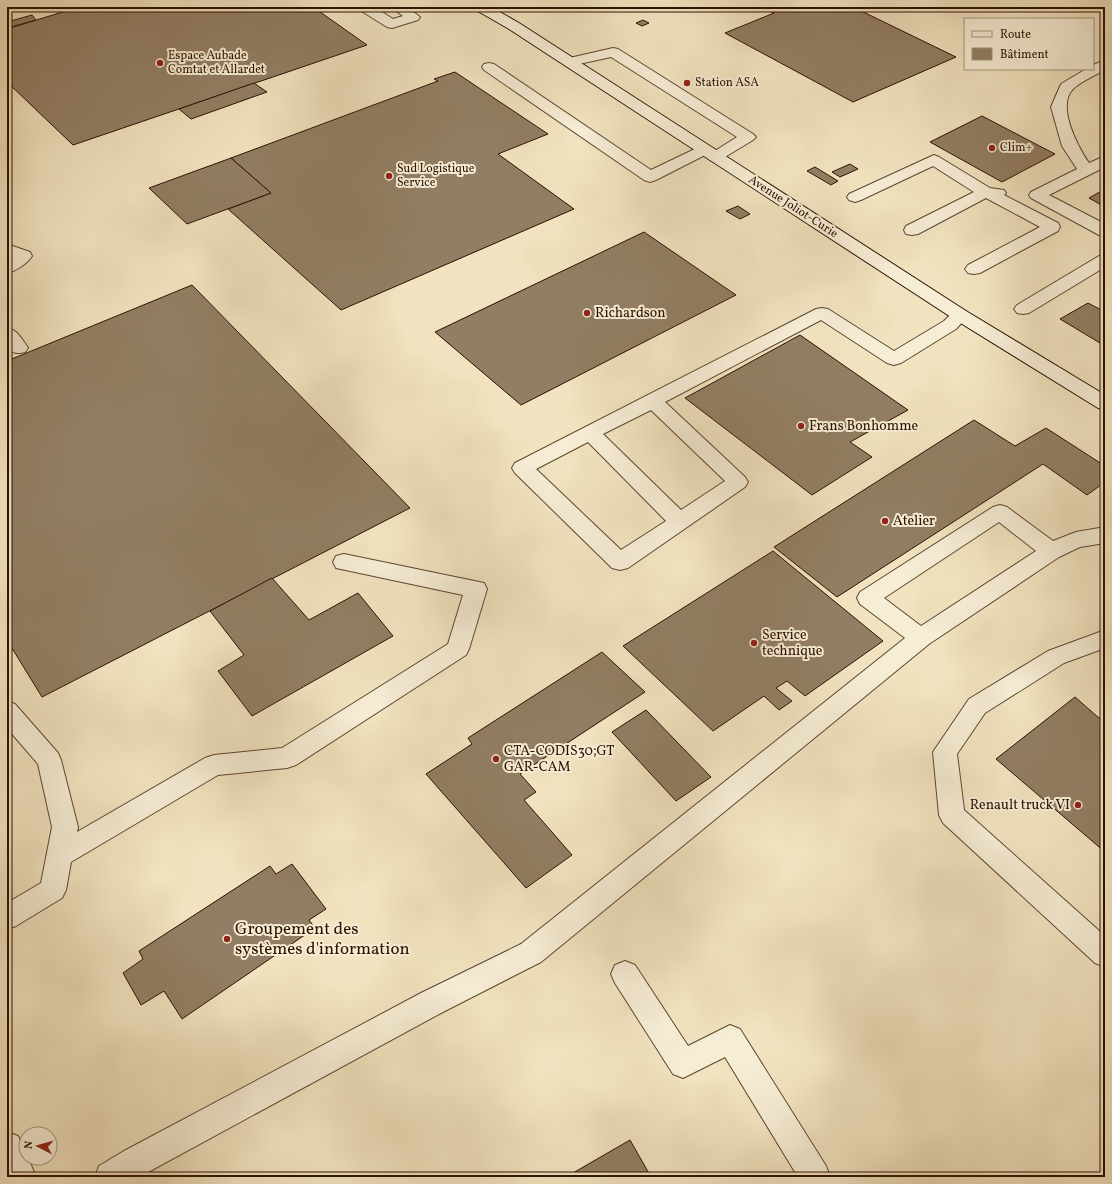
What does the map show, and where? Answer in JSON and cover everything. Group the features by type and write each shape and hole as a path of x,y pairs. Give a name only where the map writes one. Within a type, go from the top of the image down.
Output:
{"street":[{"path":"364,7 392,24 413,17 398,7"},
{"name":"Avenue Joliot-Curie","path":"481,7 570,62 960,315 1105,404"},
{"path":"489,67 650,177 748,137 613,52 570,62"},
{"path":"1086,170 1070,146 1058,107 1066,87 1105,64"},
{"path":"855,197 934,160 986,192 1052,227 974,269"},
{"path":"1037,195 1105,160"},
{"path":"912,230 986,192 1037,195 1105,231"},
{"path":"7,249 24,256 7,268"},
{"path":"1023,309 1105,260"},
{"path":"653,401 738,482 620,562 522,468 822,313 894,360 950,325 960,315"},
{"path":"7,333 19,348"},
{"path":"590,433 680,522"},
{"path":"921,638 868,598 1000,512 1051,551"},
{"path":"110,1177 135,1162 348,1048 531,953 921,638 1051,551 1076,540 1105,535"},
{"path":"60,855 214,765 287,758 458,649 476,589 344,562"},
{"path":"1105,639 1056,657 977,706 945,752 952,815 1105,954"},
{"path":"7,711 48,760 65,827 53,890 7,916"},
{"path":"625,974 683,1064 730,1039 815,1177"},
{"path":"7,1147 21,1177"}],"building":[{"name":"Espace Aubade Comtat et Allardet","path":"79,7 313,7 367,45 73,145 7,82 7,29"},
{"path":"762,7 853,7 956,57 853,102 725,33 774,13"},
{"path":"32,15 36,20 7,28 7,22"},
{"path":"643,20 649,23 642,26 636,23"},
{"name":"Sud Logistique Service","path":"455,72 548,134 498,154 574,209 341,310 228,209 271,193 231,158 438,81 434,79"},
{"path":"254,83 267,92 191,119 179,109"},
{"name":"Clim+","path":"982,116 1055,154 1002,182 930,142"},
{"path":"231,158 271,193 187,224 149,188"},
{"path":"850,164 858,169 840,177 832,172"},
{"path":"815,167 838,181 831,185 807,171"},
{"path":"1105,189 1105,207 1089,198"},
{"path":"738,206 750,214 740,219 726,211"},
{"name":"Richardson","path":"644,232 736,295 521,405 435,332"},
{"path":"192,285 410,508 42,697 7,640 7,361"},
{"path":"1088,303 1105,312 1105,346 1060,319"},
{"name":"Frans Bonhomme","path":"800,335 908,410 850,442 872,457 812,495 685,398"},
{"name":"Atelier","path":"974,420 1015,446 1046,428 1105,466 1105,482 1087,495 1043,464 837,597 774,547"},
{"name":"Service technique","path":"773,551 883,641 805,696 787,681 776,688 792,701 779,710 764,696 713,731 623,646"},
{"path":"272,578 309,620 358,593 393,636 252,716 218,671 244,655 210,611"},
{"name":"CTA-CODIS30;GT GAR-CAM","path":"602,652 645,692 520,774 536,792 524,800 572,855 526,888 426,774 472,744 468,738"},
{"name":"Renault truck VI","path":"1075,697 1099,718 1105,713 1105,852 996,759"},
{"path":"646,710 711,777 676,801 612,732"},
{"name":"Groupement des systèmes d'information","path":"292,864 326,909 309,920 315,928 182,1019 164,991 141,1005 123,973 143,959 139,951 270,866 276,874"},
{"path":"630,1140 651,1177 566,1177"}],"place":[{"name":"Espace Aubade Comtat et Allardet","path":"160,63"},
{"name":"Station ASA","path":"687,83"},
{"name":"Clim+","path":"992,148"},
{"name":"Sud Logistique Service","path":"389,176"},
{"name":"Richardson","path":"587,313"},
{"name":"Frans Bonhomme","path":"801,426"},
{"name":"Atelier","path":"885,521"},
{"name":"Service technique","path":"754,643"},
{"name":"CTA-CODIS30;GT GAR-CAM","path":"496,759"},
{"name":"Renault truck VI","path":"1078,805"},
{"name":"Groupement des systèmes d'information","path":"227,939"}]}
